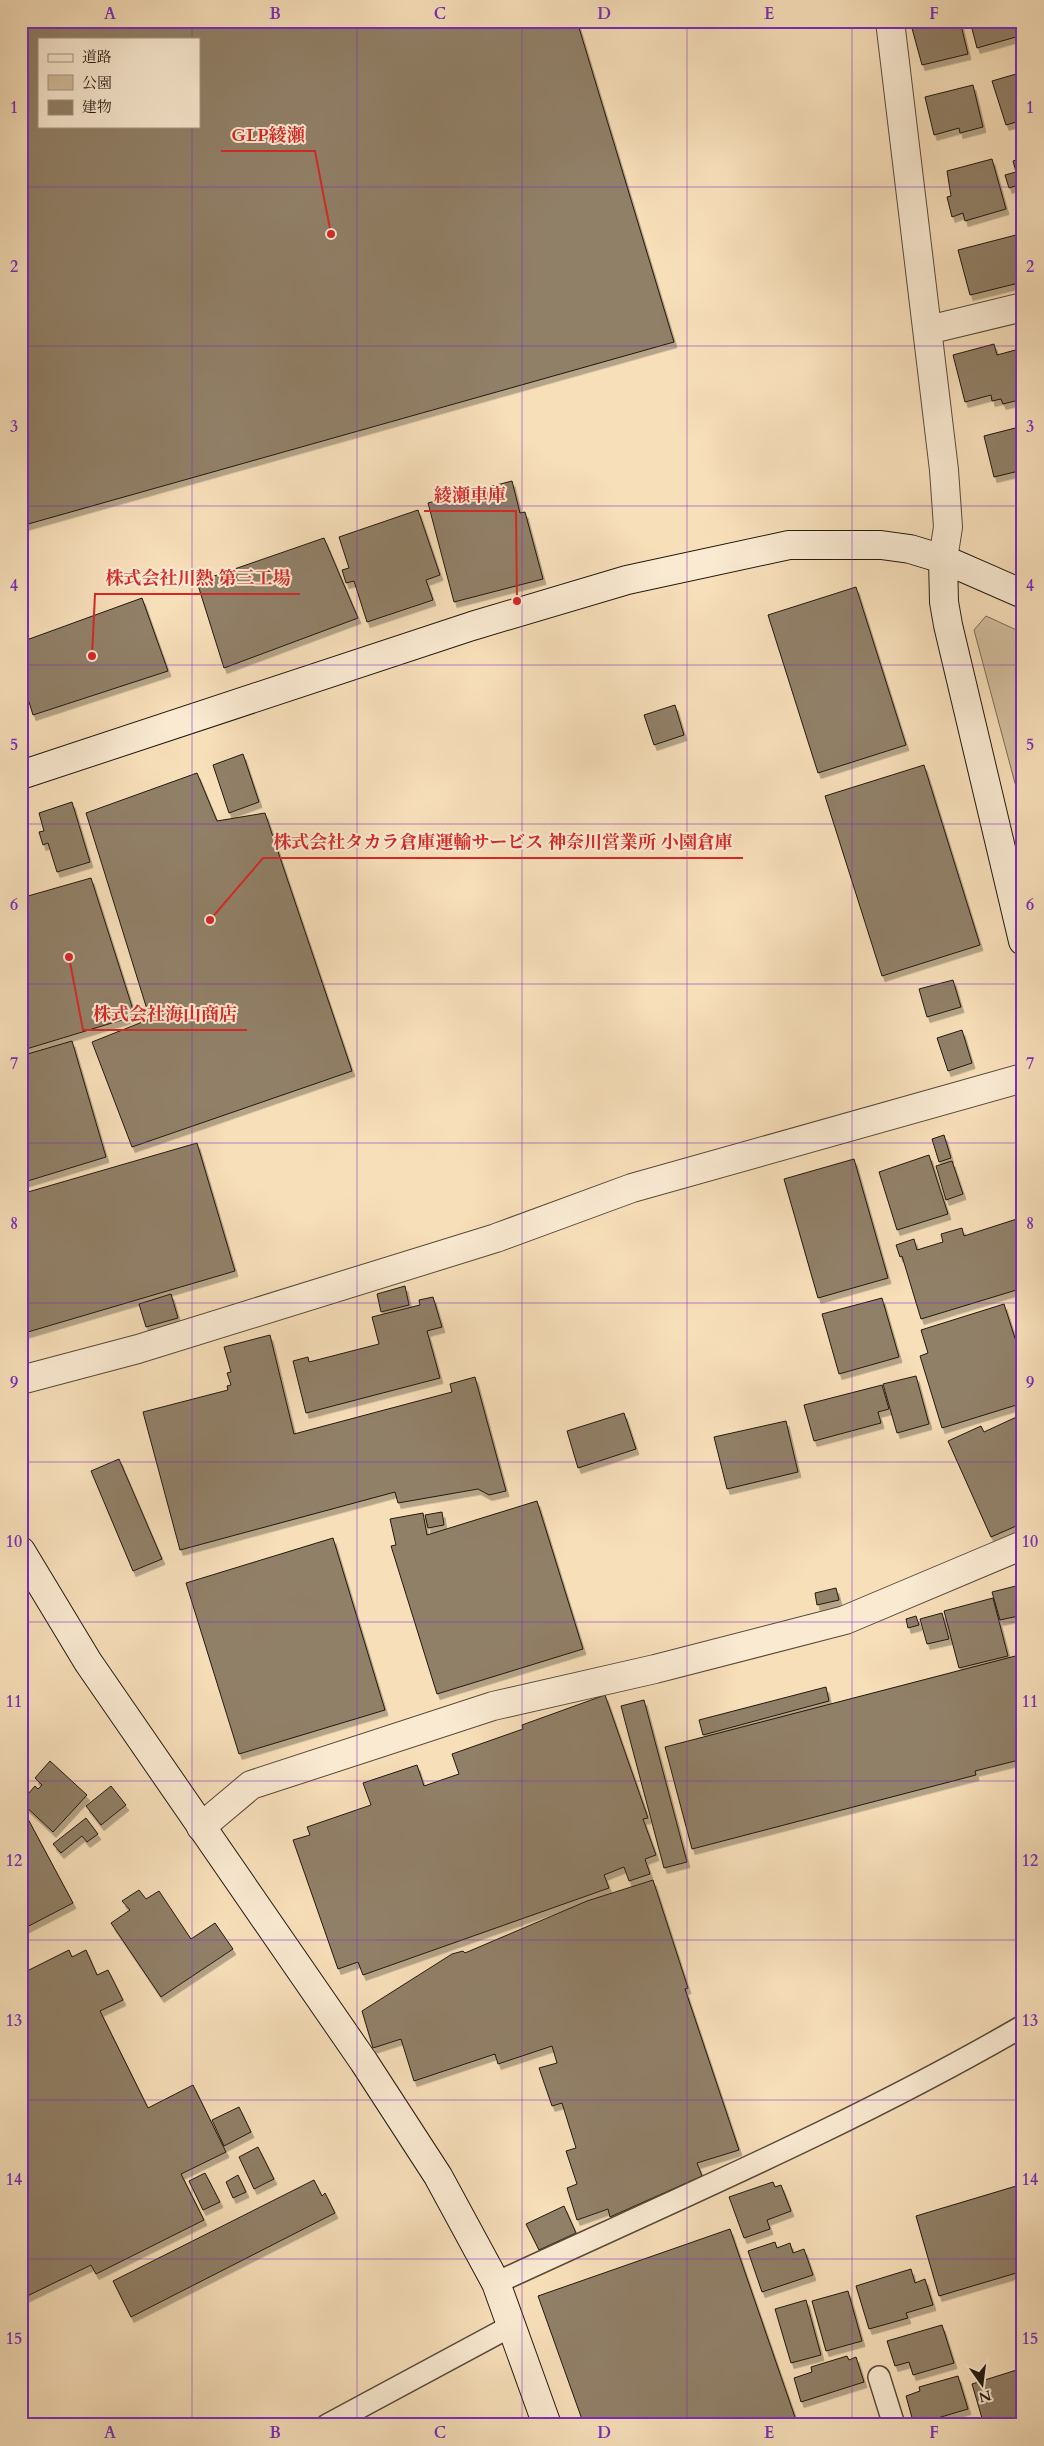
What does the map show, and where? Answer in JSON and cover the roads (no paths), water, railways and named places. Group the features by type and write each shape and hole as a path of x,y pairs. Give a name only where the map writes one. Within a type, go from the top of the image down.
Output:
{"street":[{"path":"890,21 944,470 948,527 943,559 944,602 948,626 1023,941"},
{"path":"928,330 1023,307"},
{"path":"21,775 424,641 627,580 789,545 881,546 910,549 943,559 1023,594"},
{"path":"21,1380 138,1349 496,1238 632,1188 1023,1078"},
{"path":"201,1827 251,1785 492,1706 655,1669 845,1620 1023,1545"},
{"path":"21,1551 88,1662 364,2062 427,2160 496,2283 513,2325 547,2425"}],"lane":[{"path":"496,2283 819,2134 959,2063 1023,2026"},
{"path":"327,2425 513,2325"},
{"path":"879,2377 894,2425"}],"place":[{"name":"GLP綾瀬","path":"331,234"},
{"name":"綾瀬車庫","path":"517,601"},
{"name":"株式会社川熱 第三工場","path":"92,656"},
{"name":"株式会社タカラ倉庫運輸サービス 神奈川営業所 小園倉庫","path":"210,920"},
{"name":"株式会社海山商店","path":"69,957"}]}
